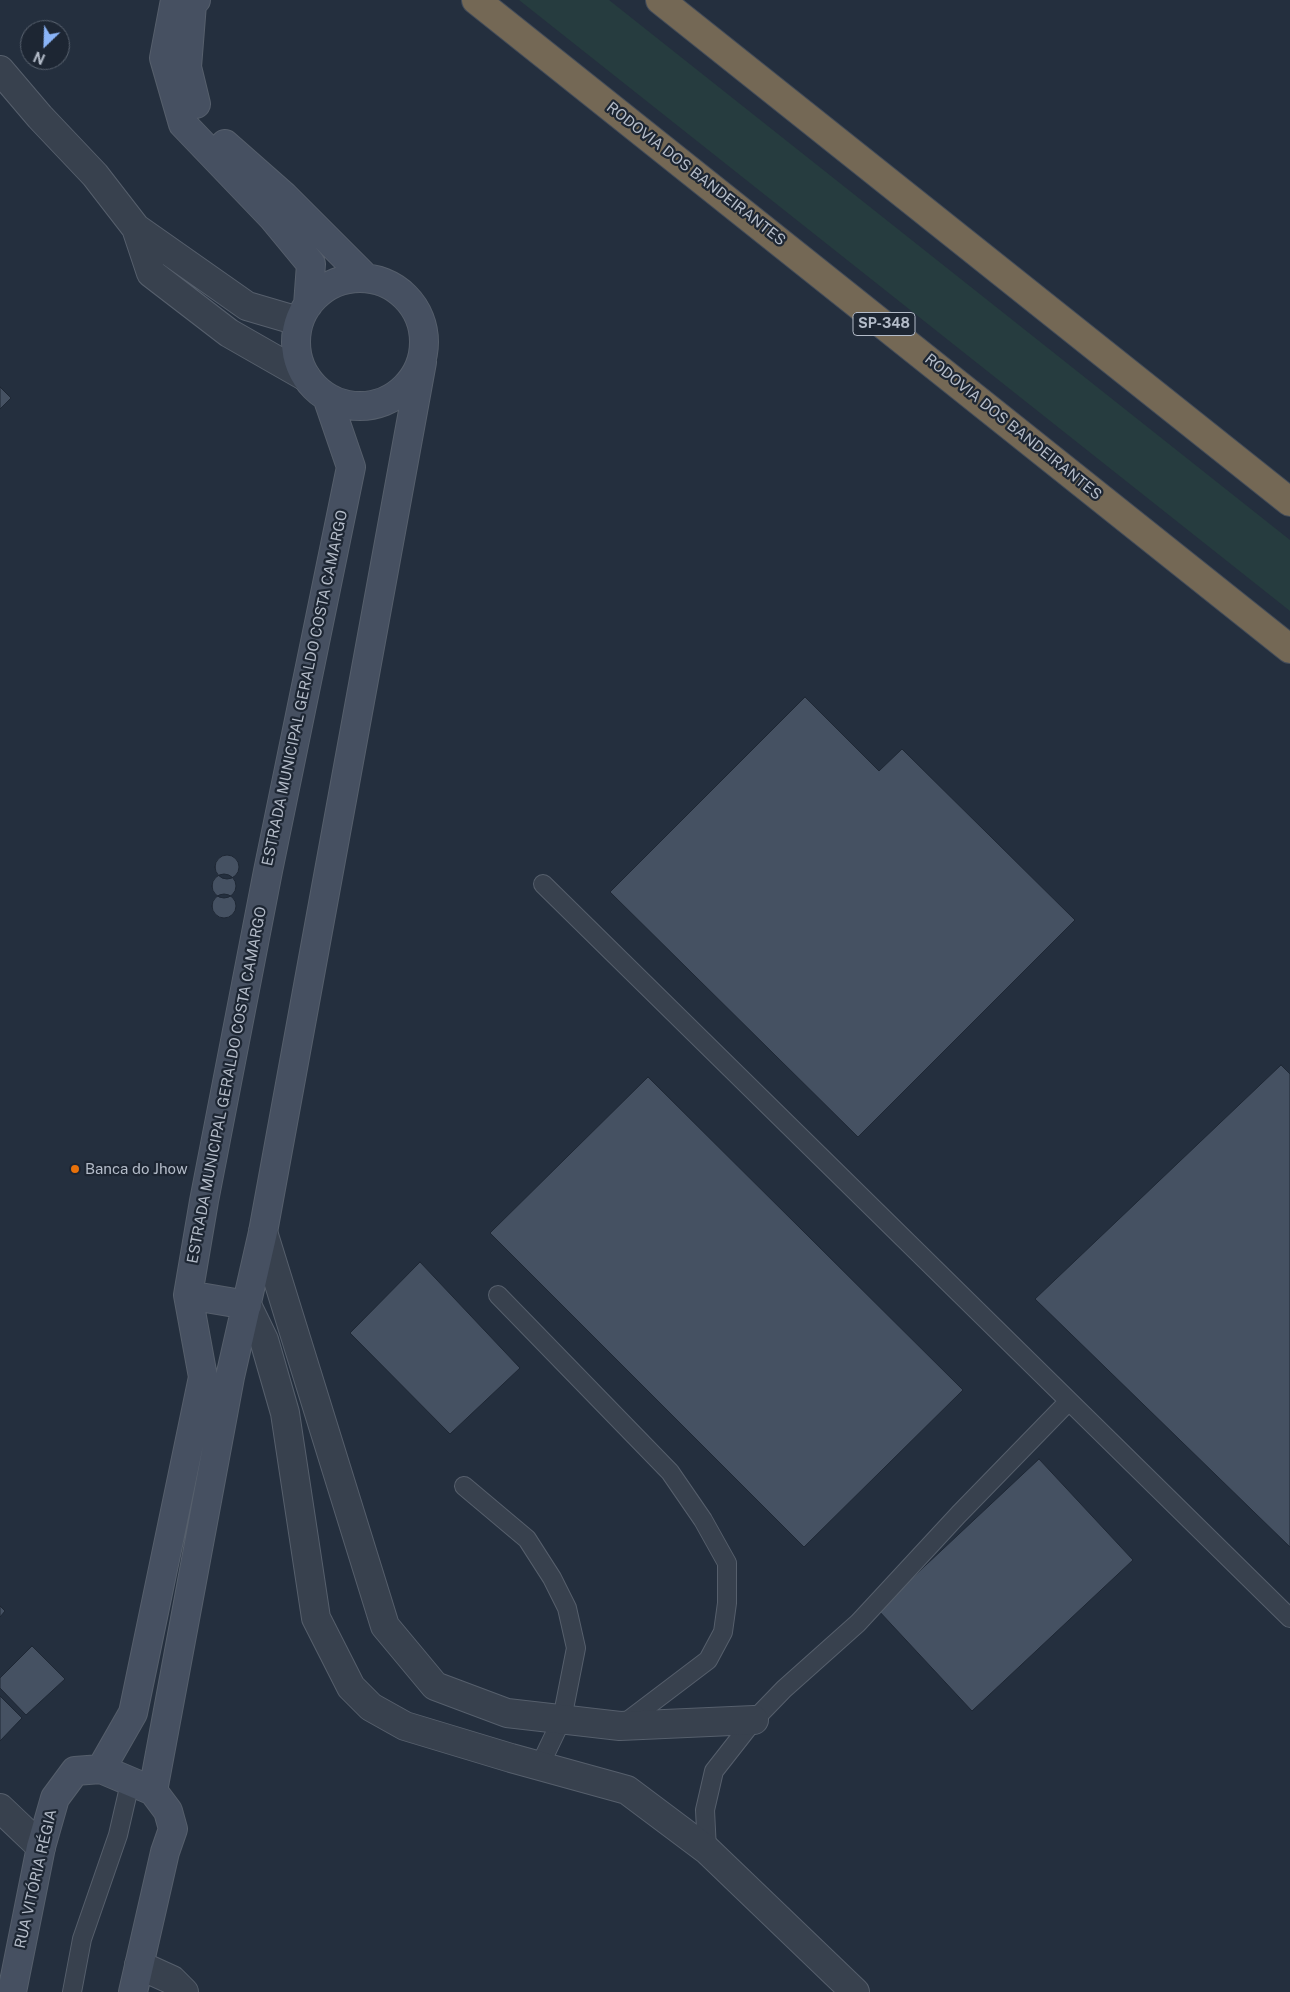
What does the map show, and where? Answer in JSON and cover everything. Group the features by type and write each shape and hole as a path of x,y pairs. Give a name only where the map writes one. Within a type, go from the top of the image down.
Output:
{"highway":[{"name":"RODOVIA DOS BANDEIRANTES","path":"476,0 1290,649"},
{"path":"660,0 1290,502"}],"street":[{"path":"175,0 164,58 183,124 273,218 311,264 295,350 306,377"},
{"path":"196,0 192,4 187,68 199,115 230,149 284,196 365,277"},
{"path":"0,70 40,117 95,175 136,228 247,306 303,313"},
{"path":"136,228 151,273 229,333 306,377 327,397 354,406 382,402 406,387 422,362"},
{"path":"133,1992 173,1829 168,1811 141,1787 263,1232 422,362 424,333 414,306 393,286 365,277 337,281 312,297 303,313"},
{"name":"ESTRADA MUNICIPAL GERALDO COSTA CAMARGO","path":"101,1769 133,1713 203,1378 188,1295 206,1191 268,872 351,467 327,397"},
{"path":"263,1232 385,1626 435,1686 507,1713 620,1726 754,1720"},
{"path":"188,1295 247,1304"},
{"path":"247,1304 264,1340 285,1413 316,1618 351,1687 371,1707 405,1726 627,1790 707,1850 855,1992"},
{"name":"RUA VITÓRIA RÉGIA","path":"12,1992 41,1847 55,1798 75,1771 101,1769 141,1787"},
{"path":"0,1808 41,1847"},
{"path":"139,1965 172,1980 184,1992"}],"lane":[{"path":"543,884 1290,1618"},
{"path":"498,1295 670,1472 702,1520 727,1563 727,1603 723,1632 708,1660 620,1726"},
{"path":"707,1850 705,1810 714,1770 754,1720 858,1623 959,1514 1068,1401"},
{"path":"464,1486 527,1539 552,1578 567,1608 576,1648 562,1719 540,1765"},
{"path":"72,1992 82,1939 118,1835 141,1787"}],"green space":[{"path":"519,0 609,0 1290,540 1290,611"}],"building":[{"path":"0,387 11,398 0,409"},
{"path":"805,697 879,771 902,749 1075,920 858,1137 610,892"},
{"path":"227,855 236,858 239,867 236,876 227,879 218,876 215,867 218,858"},
{"path":"224,874 233,877 236,886 233,895 224,898 215,895 212,886 215,877"},
{"path":"224,894 233,897 236,906 233,915 224,918 215,915 212,906 215,897"},
{"path":"1281,1065 1290,1074 1290,1547 1035,1299"},
{"path":"648,1077 963,1390 804,1547 490,1233"},
{"path":"420,1262 520,1368 450,1434 350,1333"},
{"path":"1039,1459 1133,1560 972,1711 878,1610"},
{"path":"0,1606 5,1611 0,1617"},
{"path":"32,1646 65,1679 26,1715 0,1688 0,1678"},
{"path":"0,1696 22,1718 0,1741"}],"place":[{"name":"Banca do Jhow","path":"75,1169"}]}
